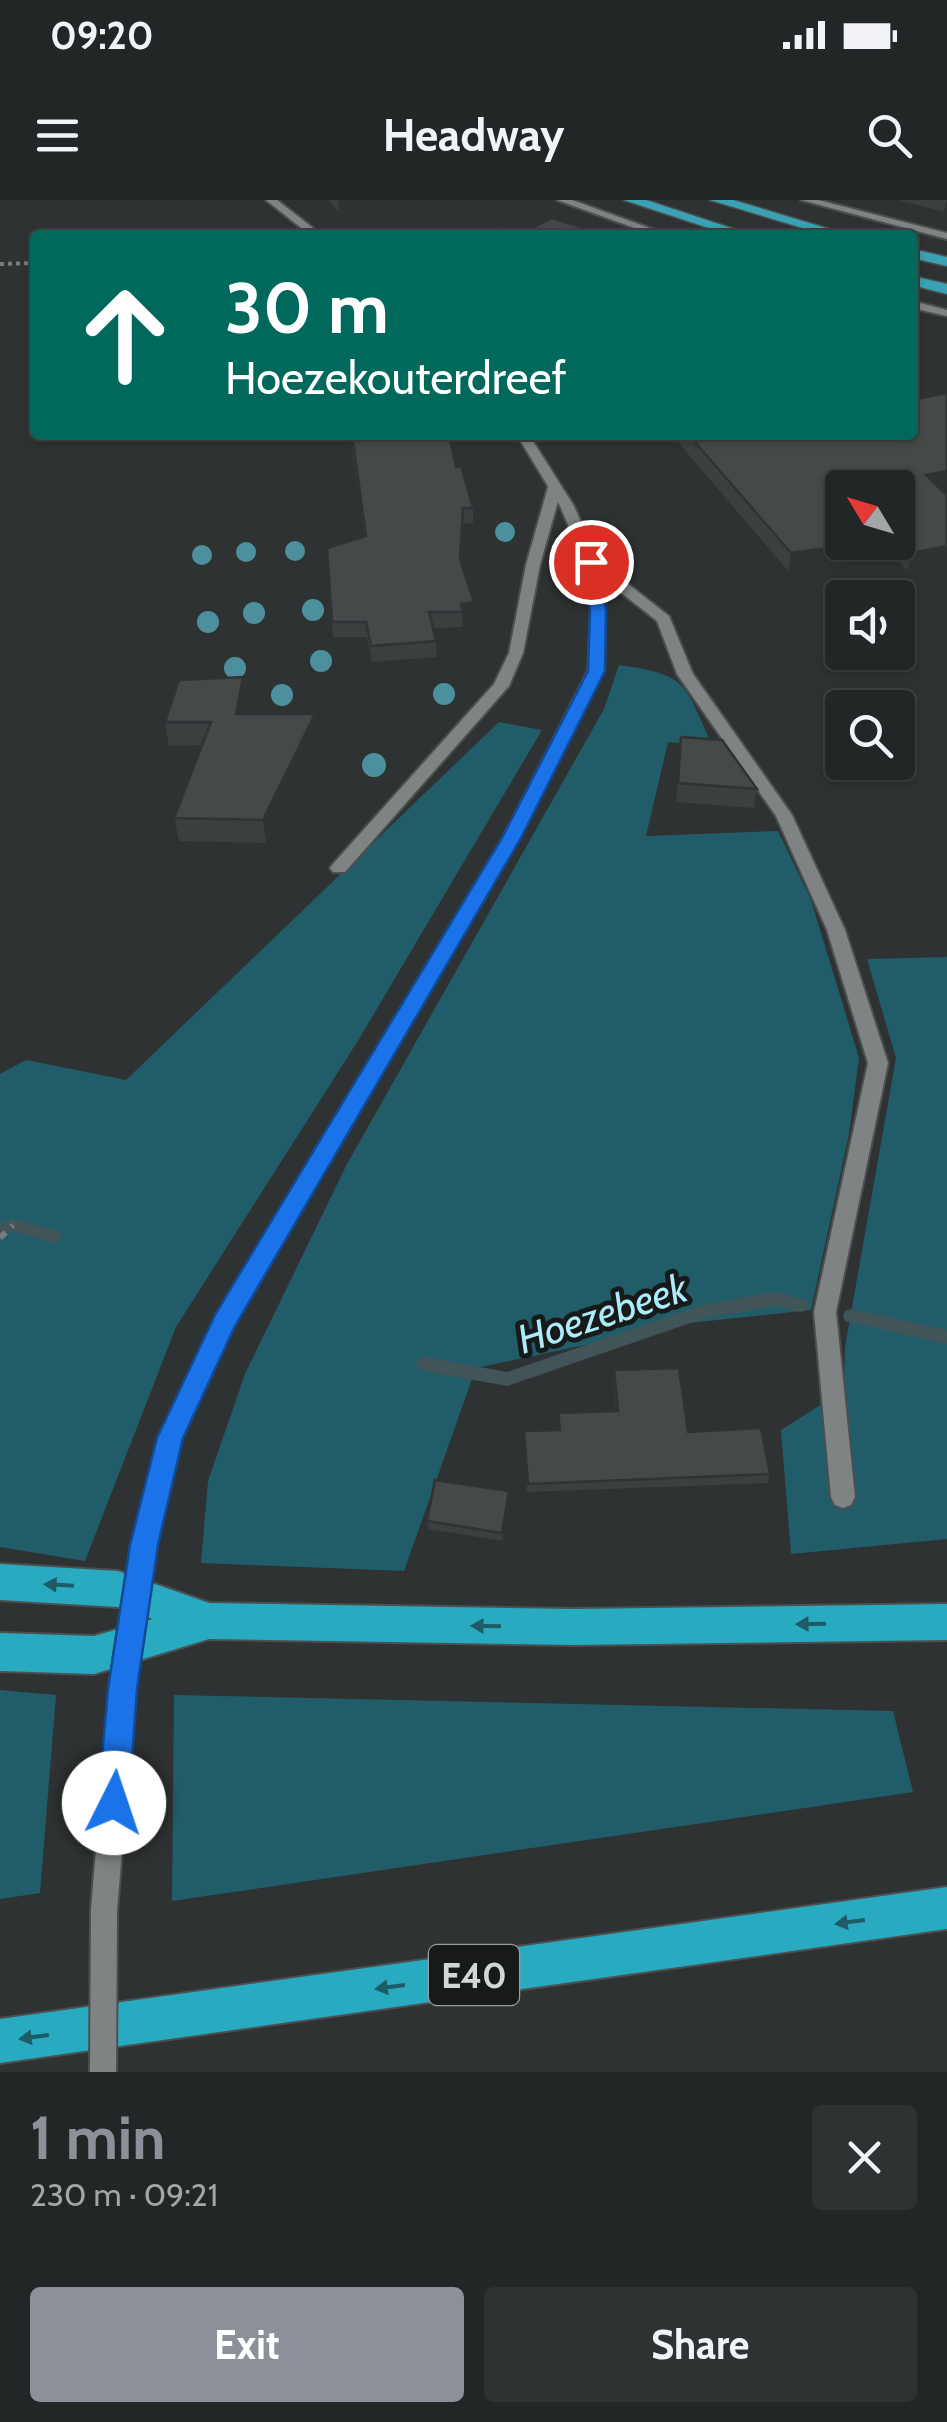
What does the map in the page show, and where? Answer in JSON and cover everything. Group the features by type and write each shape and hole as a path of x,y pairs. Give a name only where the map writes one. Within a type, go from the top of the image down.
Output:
{"highway":[{"path":"631,200 729,230"},
{"path":"717,200 824,230"},
{"path":"918,255 947,262"},
{"path":"918,282 947,289"},
{"path":"0,1582 118,1589 209,1621"},
{"path":"0,1652 94,1655 209,1621 574,1628 947,1622"},
{"name":"E40","path":"0,2042 947,1908"}],"street":[{"path":"270,200 310,230"},
{"path":"562,200 649,230"},
{"path":"806,200 947,236"},
{"path":"918,306 947,313"},
{"path":"103,2072 104,1910 122,1689 144,1545 170,1438 225,1321 511,838 596,671 598,611 591,562 555,488 526,440"},
{"path":"339,868 501,686 516,653 533,565 555,488"},
{"path":"591,562 664,619 685,674 784,815 836,930 878,1063 825,1312 843,1498"}],"path":[{"path":"0,264 30,264"},
{"path":"0,1238 12,1225"}],"shaded area":[{"path":"619,665 660,673 682,686 713,746 668,742 646,836 778,831 811,900 859,1058 849,1134 811,1310 689,1323 476,1368 404,1571 201,1563 208,1481 245,1374 347,1164 604,709"},
{"path":"499,722 542,730 359,1039 176,1327 85,1561 0,1547 0,1074 26,1060 126,1080"},
{"path":"947,957 947,1539 791,1554 781,1430 844,1390 845,1347 896,1058 867,959"},
{"path":"0,1690 56,1695 40,1893 0,1899"},
{"path":"174,1695 893,1711 913,1792 172,1901"}],"building":[{"path":"552,218 590,230 528,230"},
{"path":"947,393 947,471 926,475 947,495 947,546 915,552 915,470 825,470 825,548 791,553 693,440 918,440 918,399"},
{"path":"353,440 450,440 456,467 461,466 473,508 463,508 460,559 474,602 461,604 463,612 429,612 436,641 371,646 366,622 332,622 327,548 366,536"},
{"path":"243,677 236,714 315,714 263,820 174,818 211,722 165,722 179,680"},
{"path":"681,737 722,740 757,789 678,783"},
{"path":"679,1368 688,1432 761,1428 770,1474 528,1484 524,1431 560,1430 558,1413 618,1411 614,1370"},
{"path":"435,1480 509,1491 502,1533 427,1521"}],"waterway":[{"name":"Hoezebeek","path":"0,1230 13,1225 54,1237"},
{"name":"Hoezebeek","path":"424,1364 507,1379 702,1312 775,1299 801,1305"},
{"name":"Hoezebeek","path":"851,1316 947,1337"}],"route":[{"path":"114,1803 122,1689 144,1545 170,1438 225,1321 511,838 596,671 598,611 591,562"}]}
